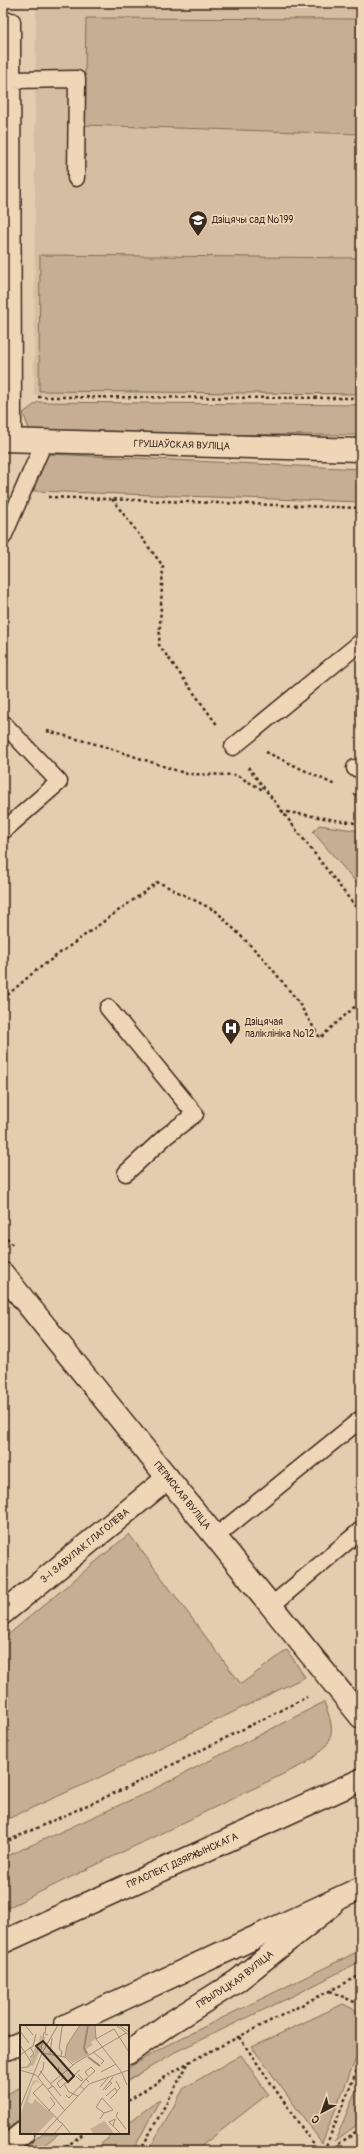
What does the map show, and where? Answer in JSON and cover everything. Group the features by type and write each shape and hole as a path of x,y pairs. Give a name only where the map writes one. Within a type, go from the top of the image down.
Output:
{"street":[{"name":"ГРУШАЎСКАЯ ВУЛІЦА","path":"8,441 361,450"},
{"name":"ПЕРМСКАЯ ВУЛІЦА","path":"3,1274 361,1717"},
{"name":"3-І ЗАВУЛАК ГЛАГОЛЕВА","path":"3,1613 168,1478"},
{"name":"ПРАСПЕКТ ДЗЯРЖЫНСКАГА","path":"3,1942 361,1780"},
{"path":"67,2025 339,1900 361,1888"},
{"name":"ПРЫЛУЦКАЯ ВУЛІЦА","path":"129,2052 168,2025 237,1981 339,1900"},
{"path":"3,2050 20,2043"},
{"path":"3,2149 22,2134"}],"lane":[{"path":"3,21 12,21 12,390 8,441"},
{"path":"12,80 77,79 76,178"},
{"path":"3,537 44,442"},
{"path":"238,744 361,642"},
{"path":"3,831 59,782 6,732"},
{"path":"108,1008 195,1114 166,1136 126,1173"},
{"path":"215,1537 361,1419"},
{"path":"271,1606 361,1530"}],"path":[{"path":"12,390 32,397 361,398"},
{"path":"20,496 361,508"},
{"path":"112,499 163,566 159,645 238,744 265,792 361,914"},
{"path":"42,729 103,746 188,774 236,775 265,792"},
{"path":"238,744 340,788"},
{"path":"347,791 361,798"},
{"path":"280,811 361,824"},
{"path":"3,999 34,972 158,882 216,911 264,959 297,1000 320,1038 361,1001"},
{"path":"3,1843 128,1787 311,1695"},
{"path":"129,2100 189,2062 361,1975"},
{"path":"330,1991 361,2005"},
{"path":"239,2037 318,2151"},
{"path":"324,2151 361,2060"},
{"path":"140,2151 189,2062"},
{"path":"329,2151 361,2128"},
{"path":"61,2151 83,2134"}],"shaded area":[{"name":"Дзіцячы сад №199","path":"36,7 361,8 361,395 34,395"},
{"path":"86,18 361,19 361,134 84,125"},
{"path":"40,255 361,258 361,394 39,391"},
{"path":"38,402 361,405 361,435 40,434 29,429 23,413"},
{"path":"49,454 361,469 361,502 34,491 38,469"},
{"path":"319,825 361,831 361,888 313,832"},
{"path":"129,1534 241,1684 287,1650 305,1677 96,1779 3,1821 3,1639"},
{"path":"324,1702 331,1722 330,1737 322,1750 306,1763 3,1910 3,1858 146,1793"},
{"path":"361,1950 361,1961 297,1994 175,2052 129,2080 129,2067 165,2046"},
{"path":"343,2004 361,2013 361,2046 322,2143 252,2047"},
{"path":"241,2055 268,2094 195,2151 148,2151 184,2088"},
{"path":"361,2079 361,2122 335,2141"},
{"path":"20,2088 20,2120 3,2132 3,2096"},
{"path":"160,2099 133,2151 92,2151 114,2134 129,2134 129,2122"},
{"path":"42,2134 58,2134 37,2151 21,2151"}],"place":[{"name":"Дзіцячы сад №199","path":"198,237"},
{"name":"Дзіцячая паліклініка №12","path":"231,1045"}]}
